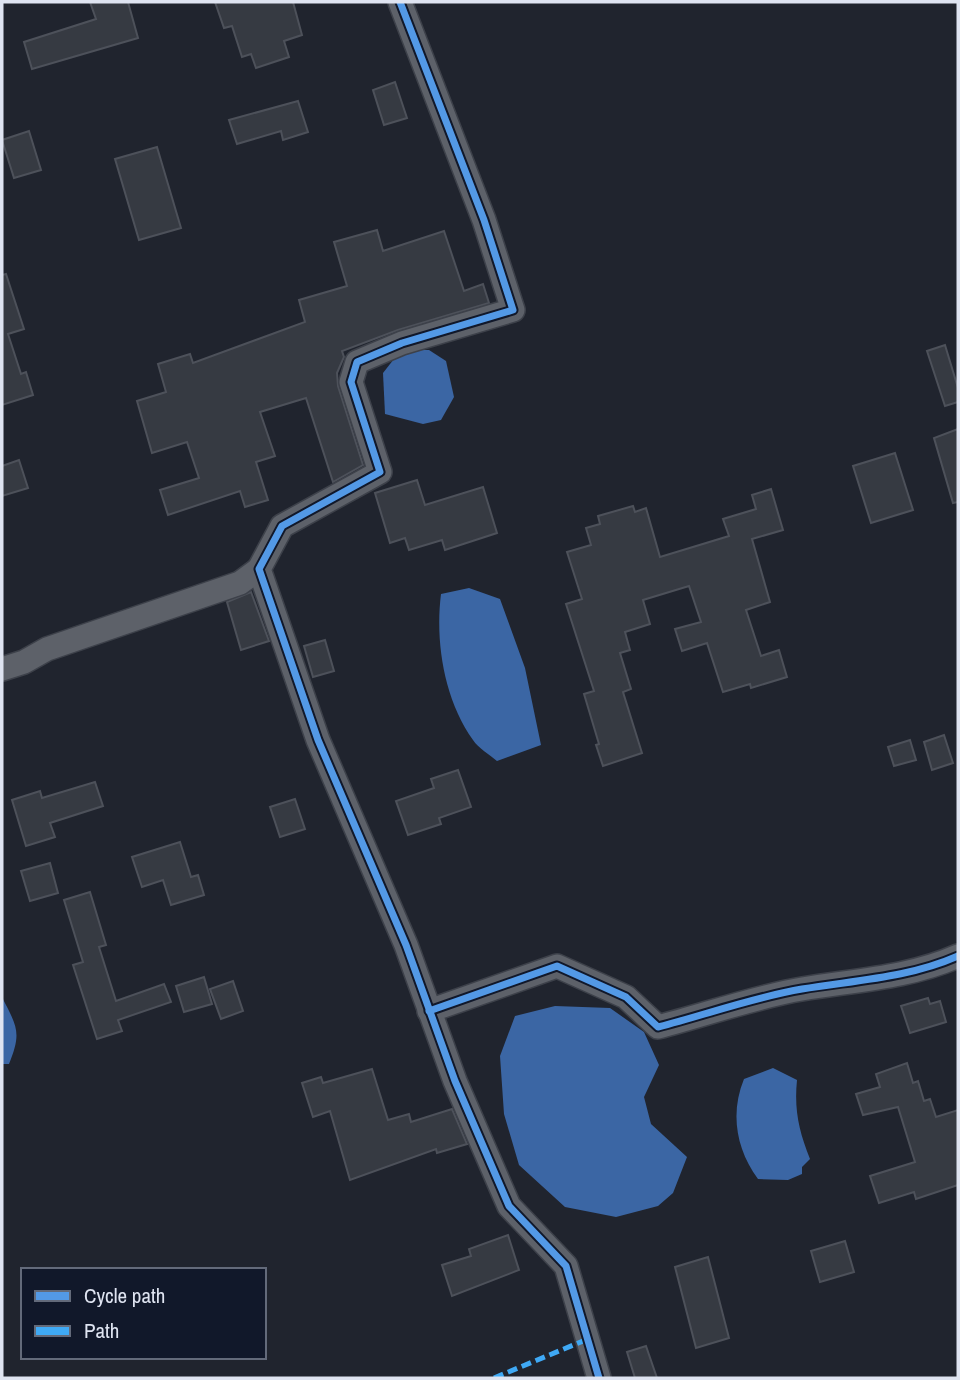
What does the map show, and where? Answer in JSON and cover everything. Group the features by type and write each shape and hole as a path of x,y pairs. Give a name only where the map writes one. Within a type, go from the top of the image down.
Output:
{"street":[{"path":"2,669 60,645 240,583 259,569 282,526 380,472 351,382 357,362 402,344 513,310 484,220 400,2"},
{"path":"259,569 318,740 406,945 455,1081 509,1206 566,1266 599,1378"},
{"path":"429,1011 557,966 626,998 657,1027 801,989 870,981 934,967 958,956"}],"water":[{"path":"401,350 429,350 446,361 454,397 441,420 423,424 385,414 383,373"},
{"path":"469,588 500,599 525,668 541,745 497,761 475,743 463,724 444,670 439,631 441,594"},
{"path":"2,997 16,1030 16,1044 9,1064 2,1064"},
{"path":"555,1006 610,1008 644,1032 659,1065 644,1097 651,1124 687,1157 673,1193 658,1206 616,1217 565,1207 519,1165 504,1114 500,1056 515,1016"},
{"path":"773,1068 797,1080 798,1120 810,1159 802,1167 802,1174 788,1180 758,1179 740,1143 736,1118 744,1079"}],"building":[{"path":"90,2 128,2 138,38 32,69 24,42 96,19"},
{"path":"215,2 293,2 302,35 284,41 289,57 256,68 251,54 242,57 232,26 224,28"},
{"path":"395,82 407,118 384,125 373,90"},
{"path":"298,101 308,132 283,140 281,131 237,144 229,120"},
{"path":"29,131 41,170 14,178 2,140"},
{"path":"157,147 181,228 139,240 115,159"},
{"path":"377,230 383,251 444,231 464,291 483,284 489,303 398,330 342,351 344,357 337,373 338,386 363,465 333,482 306,398 260,412 275,456 256,462 268,500 245,507 240,491 168,515 160,490 199,478 187,442 152,453 137,401 166,392 158,364 190,354 193,363 305,322 299,300 347,286 334,242"},
{"path":"6,274 24,329 8,334 21,374 26,372 33,395 2,405 2,275"},
{"path":"945,345 958,388 958,402 945,406 927,351"},
{"path":"958,429 958,502 953,503 934,438"},
{"path":"895,453 913,510 871,523 853,466"},
{"path":"19,460 28,488 2,496 2,466"},
{"path":"417,480 425,505 483,487 497,533 445,550 442,540 409,550 405,538 390,543 375,493"},
{"path":"771,489 783,530 752,539 770,602 746,610 761,656 779,650 787,677 751,688 750,684 723,692 707,643 682,651 675,629 701,622 689,586 643,600 650,624 625,632 630,650 620,653 631,689 623,692 642,753 603,766 584,694 594,691 566,604 582,599 567,552 591,545 586,528 600,524 598,516 633,506 635,512 646,508 660,557 729,536 723,519 756,509 752,495"},
{"path":"251,592 269,641 241,650 227,602"},
{"path":"325,640 334,671 313,677 304,646"},
{"path":"944,735 953,763 932,770 924,742"},
{"path":"910,740 916,760 894,766 888,747"},
{"path":"458,770 471,807 439,818 441,824 408,835 396,801 434,788 431,779"},
{"path":"95,782 103,806 50,823 55,837 26,846 12,800 40,791 42,798"},
{"path":"295,799 305,829 280,837 270,807"},
{"path":"180,842 191,877 198,875 204,895 171,905 163,880 142,887 132,857"},
{"path":"50,863 58,893 30,901 21,871"},
{"path":"90,892 106,945 99,947 116,1001 164,984 171,1002 118,1020 122,1031 97,1039 73,965 83,962 64,900"},
{"path":"204,977 212,1004 184,1012 176,986"},
{"path":"233,981 243,1011 221,1019 210,989"},
{"path":"928,998 930,1004 940,1001 946,1022 910,1033 901,1006"},
{"path":"907,1063 913,1083 918,1081 924,1101 930,1099 936,1117 958,1110 958,1185 916,1199 914,1192 879,1203 870,1176 915,1162 898,1107 863,1115 856,1094 880,1087 876,1074"},
{"path":"372,1069 388,1120 409,1114 411,1122 452,1109 467,1144 437,1153 436,1149 350,1180 330,1111 313,1117 302,1083 321,1077 323,1083"},
{"path":"508,1235 519,1270 452,1296 442,1265 471,1256 469,1249"},
{"path":"845,1241 854,1272 820,1282 811,1251"},
{"path":"708,1257 729,1338 696,1348 675,1267"},
{"path":"646,1346 657,1378 635,1378 627,1352"}],"marked path":[{"path":"494,1378 588,1339"}],"cycle path":[{"path":"400,2 484,220 513,310 402,343 357,362 351,382 380,472 282,526 259,569 318,740 406,945 455,1081 509,1206 566,1266 599,1378"},
{"path":"429,1011 557,966 626,997 658,1027 802,989 901,974 958,956"}]}
